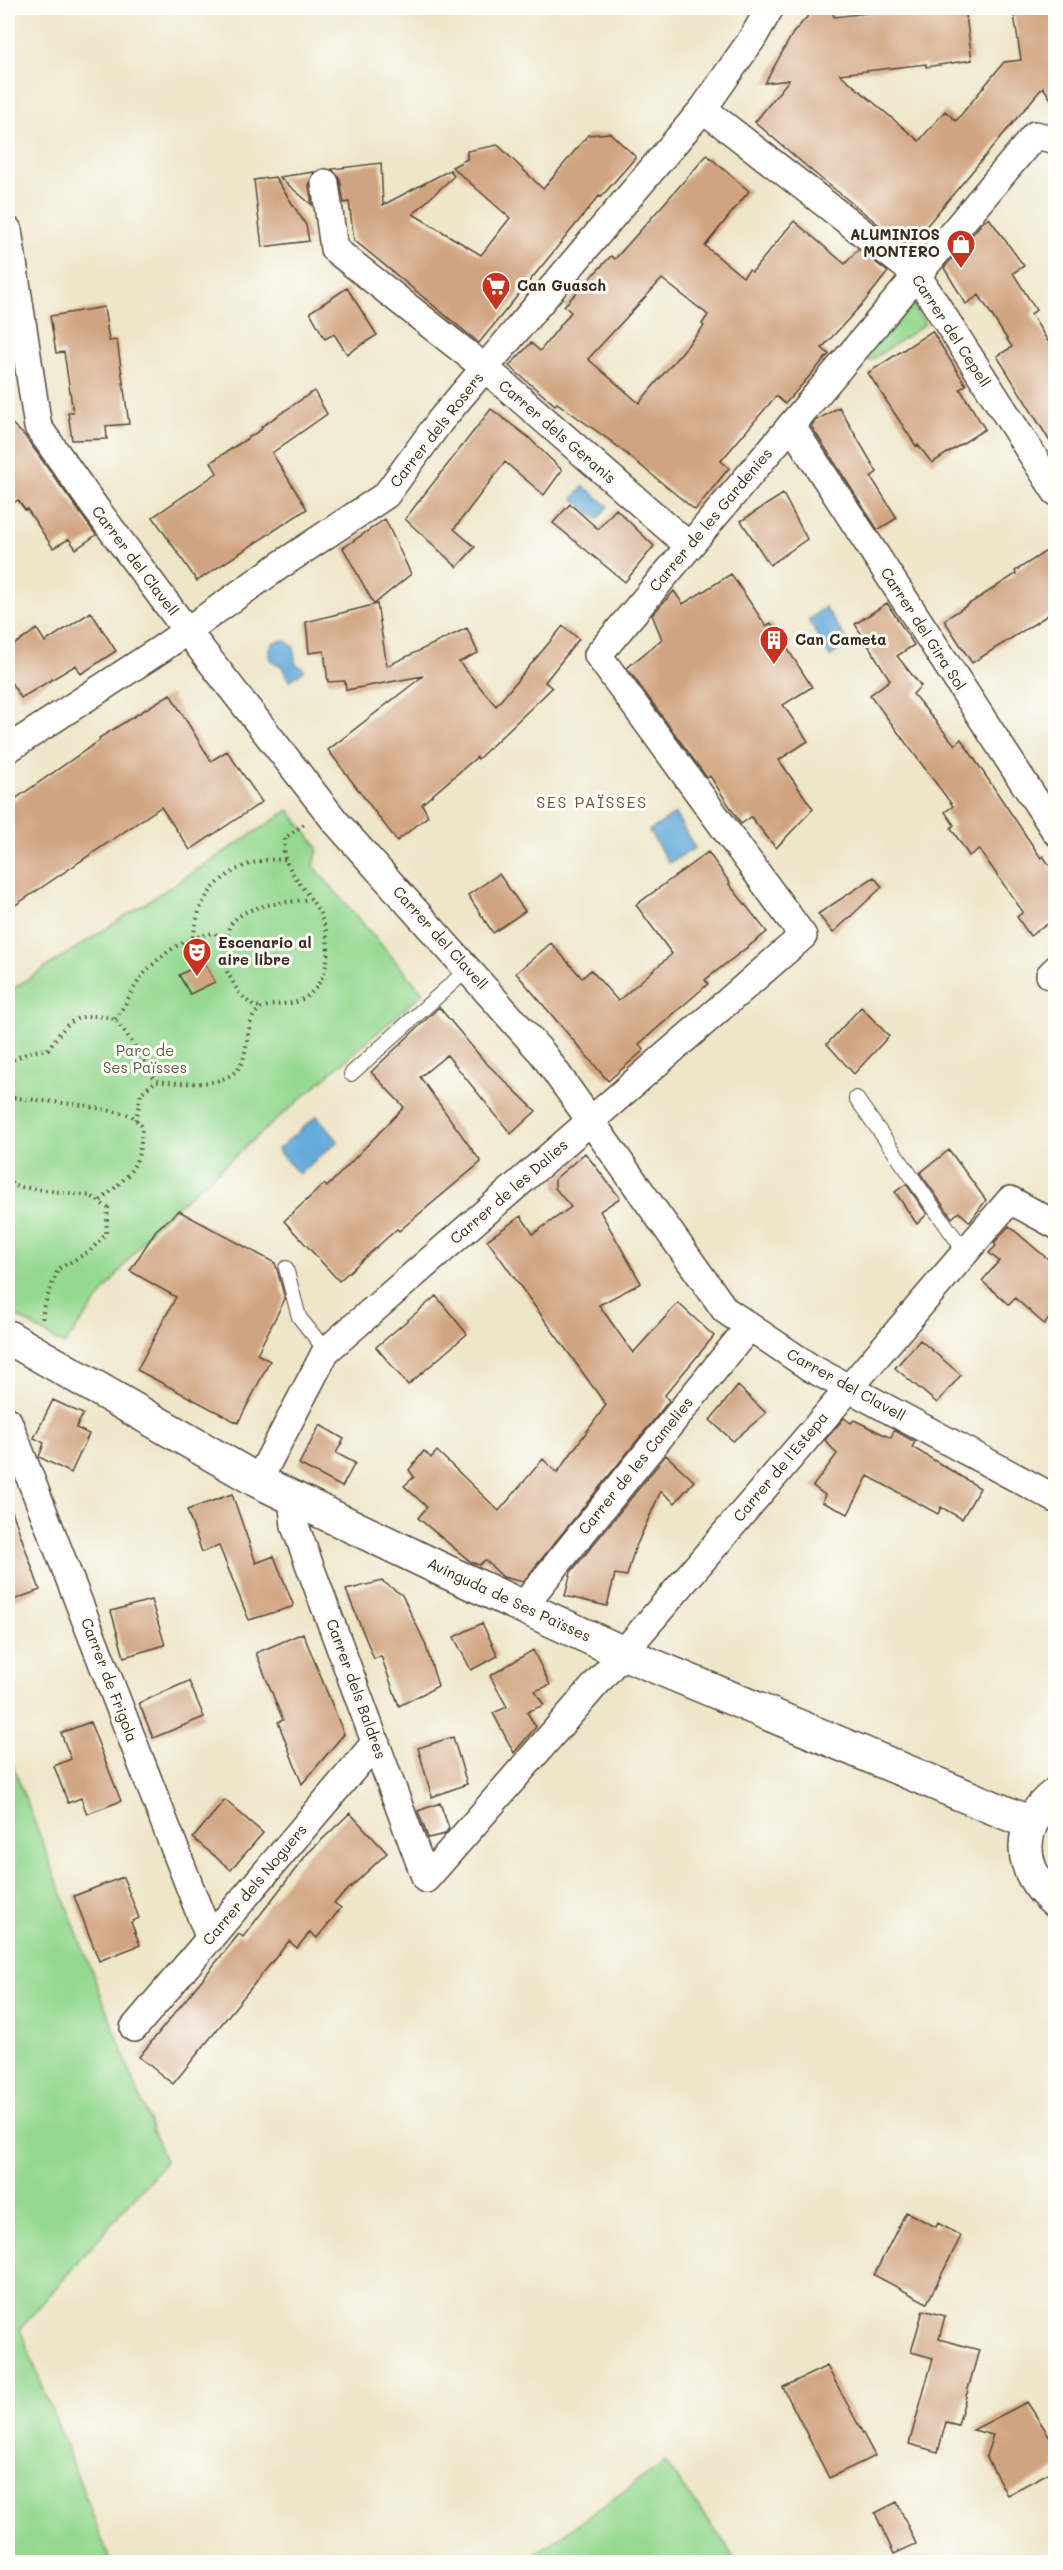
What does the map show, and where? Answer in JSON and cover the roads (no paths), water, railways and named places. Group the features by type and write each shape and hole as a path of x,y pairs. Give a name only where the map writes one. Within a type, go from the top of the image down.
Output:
{"main road":[{"name":"Avinguda de Ses Païsses","path":"8,1337 258,1481 292,1498 624,1653 1030,1823"},
{"path":"1056,1794 1042,1805 1030,1823 1025,1845 1028,1867 1039,1887 1056,1902"}],"street":[{"name":"Carrer dels Rosers","path":"8,749 187,631 386,495 440,421 703,110 752,39 770,8"},
{"name":"Carrer del Cepell","path":"703,110 917,275 1056,492"},
{"name":"Carrer de les Gardenies","path":"803,936 598,655 1035,135 1056,140"},
{"name":"Carrer dels Geranis","path":"325,183 334,249 484,368 689,546"},
{"name":"Carrer del Clavell","path":"8,230 38,427 187,631 325,807 543,1054 725,1310 811,1368 1056,1499"},
{"name":"Carrer del Gira Sol","path":"791,425 1056,832"},
{"name":"Carrer de les Dalies","path":"258,1481 326,1351 803,936"},
{"name":"Carrer de l'Estepa","path":"426,1879 624,1653 1010,1200 1056,1225"},
{"name":"Carrer de les Camelies","path":"523,1606 749,1327"},
{"name":"Carrer de Frigola","path":"8,1421 210,1939"},
{"name":"Carrer dels Baldres","path":"292,1498 295,1526 426,1879"},
{"name":"Carrer dels Noguers","path":"134,2028 376,1742"}],"lane":[{"path":"351,1074 468,969"},
{"path":"856,1098 965,1252"},
{"path":"286,1268 299,1317 326,1351"}],"water":[{"path":"584,486 608,506 598,519 573,499"},
{"path":"825,607 848,642 830,657 808,620"},
{"path":"284,640 294,647 295,663 305,670 289,681 281,665 270,659 269,650 273,643"},
{"path":"675,814 695,848 669,863 649,831"},
{"path":"317,1116 338,1141 299,1174 277,1150"}],"place":[{"name":"ALUMINIOS MONTERO","path":"961,270"},
{"name":"Can Guasch","path":"496,312"},
{"name":"Can Cameta","path":"774,666"},
{"name":"Escenario al aire libre","path":"197,978"}],"district":[{"name":"SES PAÏSSES","path":"592,802"}],"park label":[{"name":"Parc de Ses Païsses","path":"145,1060"}]}
